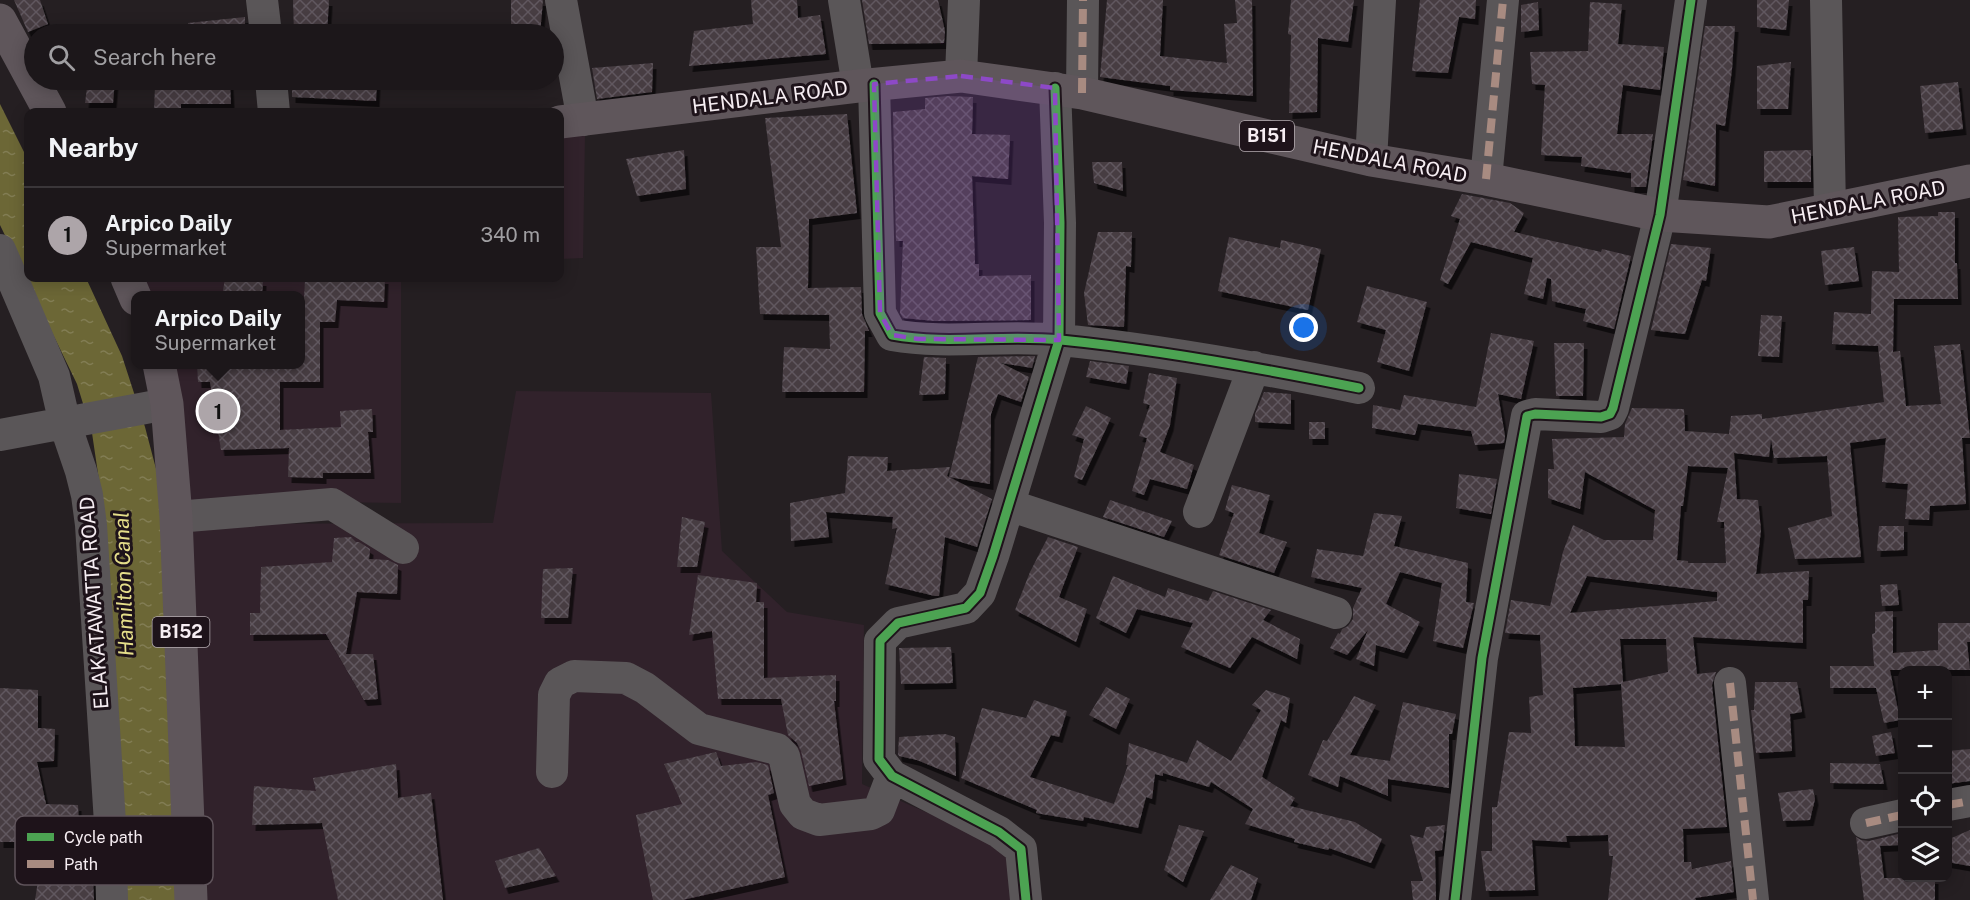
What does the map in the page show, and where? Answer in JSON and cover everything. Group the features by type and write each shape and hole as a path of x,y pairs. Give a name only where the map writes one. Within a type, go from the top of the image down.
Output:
{"main road":[{"path":"0,20 24,64"},
{"name":"HENDALA ROAD","path":"572,121 866,85 961,76 1068,90 1371,160 1486,179 1660,215 1769,222 1970,181"},
{"path":"38,90 48,108"},
{"name":"B152","path":"159,369 155,406 176,517 188,816"},
{"name":"B152","path":"190,885 191,900"}],"street":[{"path":"262,0 265,24"},
{"path":"561,0 563,24"},
{"path":"844,0 866,85 880,313 892,335 918,339 1059,340 1225,362 1359,388"},
{"path":"961,76 964,0"},
{"path":"1026,900 1021,849 999,832 892,776 879,759 880,641 898,623 966,608 980,593 1009,505 1059,340 1060,223 1068,90 1083,0"},
{"path":"1371,160 1380,0"},
{"path":"1486,179 1503,0"},
{"path":"1455,900 1482,658 1527,416 1535,414 1601,417 1610,414 1613,408 1660,215 1691,0"},
{"path":"1826,0 1830,208"},
{"path":"564,33 572,121"},
{"path":"272,90 274,108"},
{"name":"ELAKATAWATTA ROAD","path":"0,249 73,422 91,525 110,816"},
{"path":"1199,512 1254,367"},
{"path":"0,435 155,406"},
{"path":"176,517 332,504 403,548"},
{"path":"1009,505 1336,613"},
{"path":"552,772 554,695 560,682 574,676 626,678 645,688 699,729 777,749 784,756 795,804 803,814 819,820 871,814 879,810 892,776"},
{"path":"1730,683 1753,900"},
{"path":"1952,805 1970,801"},
{"path":"1866,823 1898,816"},
{"name":"ELAKATAWATTA ROAD","path":"112,885 112,900"}],"highlighted area":[{"path":"961,76 1055,88 1059,340 918,339 892,335 880,313 874,84"}],"shaded area":[{"path":"585,134 583,258 564,259 564,136"},
{"path":"142,282 401,282 401,503 188,500 172,369 305,369 305,291 145,291"},
{"path":"516,391 711,393 722,551 787,612 864,625 862,784 994,842 1011,855 1017,900 205,900 204,885 213,885 213,816 202,816 190,524 493,523"}],"water":[{"path":"0,104 24,152 24,275 0,225"},
{"name":"Hamilton Canal","path":"28,282 88,282 122,356 145,427 160,484 176,816 114,816 100,487 92,433 77,384"},
{"path":"116,885 179,885 180,900 117,900"}],"building":[{"path":"14,0 40,0 48,24 24,24"},
{"path":"293,0 329,0 328,24 294,24"},
{"path":"511,0 543,0 541,24 511,24"},
{"path":"751,0 797,0 798,18 820,15 826,54 689,66 694,31 753,24"},
{"path":"862,0 938,0 945,31 944,43 869,44"},
{"path":"1107,0 1163,0 1160,56 1227,63 1224,24 1237,23 1235,0 1252,0 1253,96 1170,90 1170,86 1100,77"},
{"path":"1291,0 1354,0 1348,42 1318,38 1317,112 1289,113 1291,35 1288,34"},
{"path":"1420,0 1476,0 1475,19 1459,17 1448,73 1412,71"},
{"path":"1757,0 1789,0 1786,30 1757,27"},
{"path":"1538,2 1539,30 1521,32 1521,5"},
{"path":"1590,2 1622,4 1618,44 1664,47 1660,90 1623,85 1620,108 1617,134 1653,134 1646,187 1631,187 1631,173 1581,166 1582,157 1541,155 1545,85 1532,84 1530,52 1588,51"},
{"path":"245,17 245,24 188,23"},
{"path":"1705,26 1735,26 1725,126 1716,124 1715,186 1683,180"},
{"path":"1791,62 1788,109 1757,109 1757,66"},
{"path":"653,63 652,92 597,99 592,68"},
{"path":"1958,82 1963,129 1925,133 1920,86"},
{"path":"87,90 114,90 113,103 85,103"},
{"path":"155,90 230,90 231,104 181,104 181,108 154,108"},
{"path":"292,90 377,90 376,101 292,97"},
{"path":"973,97 972,134 1010,135 1008,179 972,176 975,264 979,264 979,276 1031,275 1031,320 935,321 903,318 900,313 903,241 896,241 893,112 925,109 925,98"},
{"path":"847,114 857,213 809,219 808,288 861,287 862,314 869,331 865,331 864,392 782,392 784,347 830,349 829,315 760,314 756,247 781,247 765,118"},
{"path":"684,150 686,189 637,196 626,159"},
{"path":"1811,150 1811,182 1764,182 1764,151"},
{"path":"1092,162 1122,162 1123,191 1094,183"},
{"path":"1462,194 1510,203 1524,213 1514,232 1601,252 1602,249 1631,256 1614,329 1583,321 1586,309 1552,301 1551,279 1547,278 1543,299 1524,294 1533,258 1471,242 1448,284 1440,280 1460,219 1451,216"},
{"path":"1938,212 1955,212 1958,299 1894,299 1893,352 1900,351 1906,406 1941,404 1934,346 1960,344 1970,438 1962,438 1966,504 1930,506 1929,520 1905,519 1908,484 1882,482 1886,438 1850,443 1861,557 1795,559 1788,528 1832,516 1827,456 1774,458 1771,439 1769,457 1734,453 1737,499 1758,500 1761,530 1756,574 1809,571 1808,600 1803,600 1803,643 1693,637 1697,674 1716,672 1712,685 1727,827 1683,829 1684,862 1691,862 1692,869 1731,861 1734,892 1695,898 1696,900 1608,900 1613,856 1609,856 1608,835 1566,836 1567,842 1532,840 1535,890 1486,891 1481,851 1492,851 1492,807 1497,807 1509,732 1531,733 1529,697 1543,695 1540,635 1505,633 1511,600 1550,606 1563,552 1573,525 1604,540 1653,540 1655,510 1585,472 1580,509 1548,498 1548,469 1554,469 1552,439 1624,437 1625,424 1632,408 1684,409 1685,431 1729,434 1731,416 1762,414 1762,419 1884,402 1878,346 1832,344 1834,312 1871,314 1872,271 1899,272 1898,217 1938,216","holes":["1688,466 1728,468 1717,522 1724,522 1726,563 1688,563 1688,561 1677,560 1681,506 1683,506","1587,576 1717,592 1717,601 1570,613","1620,639 1666,639 1668,672 1623,682","1621,684 1625,747 1575,746 1573,688"]},
{"path":"1098,232 1132,232 1131,267 1126,266 1124,327 1088,325 1084,293"},
{"path":"1229,237 1280,248 1281,240 1321,249 1308,310 1218,291"},
{"path":"1671,244 1711,248 1706,281 1702,280 1685,334 1651,330"},
{"path":"1854,247 1859,281 1825,285 1821,251"},
{"path":"224,282 263,282 262,291 223,291"},
{"path":"305,282 385,282 384,302 337,300 335,322 320,322 320,382 280,382 280,430 341,427 340,411 372,409 373,432 368,432 371,473 323,473 323,478 288,477 289,448 221,450 210,382 198,382 197,369 305,369"},
{"path":"1367,286 1427,302 1409,371 1377,362 1386,330 1357,322"},
{"path":"1761,315 1782,316 1779,357 1758,356"},
{"path":"1491,333 1534,341 1521,399 1498,394 1505,436 1504,443 1475,445 1471,431 1418,424 1415,435 1372,428 1373,405 1400,410 1404,395 1476,407"},
{"path":"1554,343 1584,343 1583,396 1556,396"},
{"path":"1035,356 1032,368 1001,363 1029,377 1021,402 998,394 991,414 990,484 949,477 978,357"},
{"path":"924,357 946,358 945,394 919,395"},
{"path":"1090,361 1129,366 1126,384 1086,377"},
{"path":"1149,373 1177,378 1170,425 1160,452 1194,465 1187,489 1150,479 1144,495 1132,491 1147,438 1139,436 1150,405 1143,403"},
{"path":"1264,392 1291,394 1291,424 1255,422 1255,414"},
{"path":"1086,406 1111,418 1082,480 1074,477 1084,439 1072,435"},
{"path":"1309,422 1325,422 1325,439 1309,439"},
{"path":"848,456 888,457 887,471 950,467 947,476 992,499 977,547 945,537 939,596 885,584 897,528 892,529 893,517 826,512 829,537 791,541 790,503 845,493"},
{"path":"1459,474 1497,479 1491,514 1456,508"},
{"path":"1232,485 1270,495 1259,533 1287,542 1274,573 1219,555 1234,513 1225,510"},
{"path":"1110,500 1172,521 1164,537 1103,517"},
{"path":"1374,513 1402,516 1394,546 1468,563 1466,602 1474,603 1463,648 1433,641 1442,583 1400,572 1386,604 1420,622 1404,653 1376,645 1374,666 1356,659 1368,630 1347,655 1330,648 1338,633 1340,634 1353,619 1353,608 1362,588 1311,577 1317,549 1363,556"},
{"path":"682,517 705,522 697,567 677,567"},
{"path":"1879,526 1904,526 1904,550 1877,551"},
{"path":"351,537 370,549 369,559 388,560 398,565 397,594 357,592 346,654 373,654 378,699 364,700 326,634 250,635 250,613 260,613 261,567 332,562 334,538"},
{"path":"1048,537 1078,547 1059,597 1087,609 1076,642 1015,610 1030,572"},
{"path":"573,568 568,618 541,618 543,569"},
{"path":"698,575 757,583 756,602 764,602 764,678 836,675 836,701 834,701 843,779 809,786 801,751 797,743 788,735 781,699 718,699 712,631 689,635"},
{"path":"1113,576 1165,597 1168,588 1208,601 1213,591 1271,610 1263,620 1300,639 1297,659 1252,637 1230,668 1181,647 1193,623 1137,609 1126,633 1096,618"},
{"path":"1897,584 1899,605 1882,606 1880,585"},
{"path":"1893,611 1893,653 1938,650 1938,623 1970,623 1970,642 1967,642 1970,670 1952,670 1952,666 1898,666 1898,670 1890,670 1898,720 1884,723 1876,688 1830,688 1830,666 1874,666 1872,634 1875,633 1875,612"},
{"path":"951,647 953,683 901,684 899,648"},
{"path":"1755,682 1797,682 1802,712 1790,714 1792,751 1756,753 1751,710 1754,710"},
{"path":"1106,687 1130,699 1116,729 1089,715"},
{"path":"0,688 38,690 38,728 55,729 54,761 37,762 46,804 78,805 79,816 15,816 15,842 0,842"},
{"path":"1266,690 1290,698 1286,723 1281,720 1262,777 1295,798 1290,806 1355,822 1382,839 1371,863 1329,848 1328,850 1294,842 1295,839 1245,824 1253,809 1211,782 1209,787 1163,773 1163,776 1155,774 1152,799 1146,797 1138,828 1084,817 1083,821 1036,813 1037,810 961,778 982,708 1026,718 1034,700 1067,711 1059,737 1051,735 1030,777 1114,804 1128,765 1126,765 1129,743 1187,763 1197,740 1231,761 1261,710 1252,705"},
{"path":"1354,696 1376,705 1350,755 1390,761 1403,702 1456,714 1452,734 1449,734 1449,788 1388,779 1388,796 1340,776 1338,787 1308,775 1323,740 1327,741"},
{"path":"1891,732 1895,753 1876,756 1872,736"},
{"path":"945,734 955,737 956,776 898,754 899,737"},
{"path":"1970,749 1970,781 1952,783 1952,751"},
{"path":"716,752 721,766 756,762 768,765 774,793 768,795 785,877 682,900 653,900 636,815 682,804 664,764"},
{"path":"1830,763 1880,764 1884,784 1830,783"},
{"path":"396,764 398,798 431,793 443,900 338,900 322,823 252,825 254,786 316,791 313,778"},
{"path":"1813,789 1815,799 1810,820 1783,821 1778,793"},
{"path":"1179,825 1204,831 1183,882 1164,870"},
{"path":"1445,825 1442,850 1435,851 1436,900 1413,900 1411,881 1423,881 1410,835 1423,838 1426,827"},
{"path":"1970,830 1970,866 1952,863 1952,838"},
{"path":"1898,834 1898,845 1880,846 1884,878 1898,878 1898,882 1935,882 1935,900 1864,900 1856,837 1869,841"},
{"path":"539,848 556,876 505,888 495,861"},
{"path":"1231,865 1258,878 1251,900 1210,900"},
{"path":"37,885 93,885 94,900 35,900"}],"marked path":[{"path":"1082,93 1083,0"},
{"path":"1486,179 1503,0"},
{"path":"1730,683 1753,900"},
{"path":"1952,804 1970,801"},
{"path":"1866,823 1898,816"}],"cycle path":[{"path":"1455,900 1482,658 1527,416 1535,414 1601,417 1610,414 1613,408 1660,215 1691,0"},
{"path":"874,84 880,313 892,335 934,339 1040,338 1098,344 1210,360 1359,388"},
{"path":"1026,900 1021,849 999,832 892,776 879,759 880,641 898,623 966,608 980,593 993,556 1059,340 1060,223 1055,88"}],"place":[{"name":"Arpico Daily","path":"218,411"}]}
